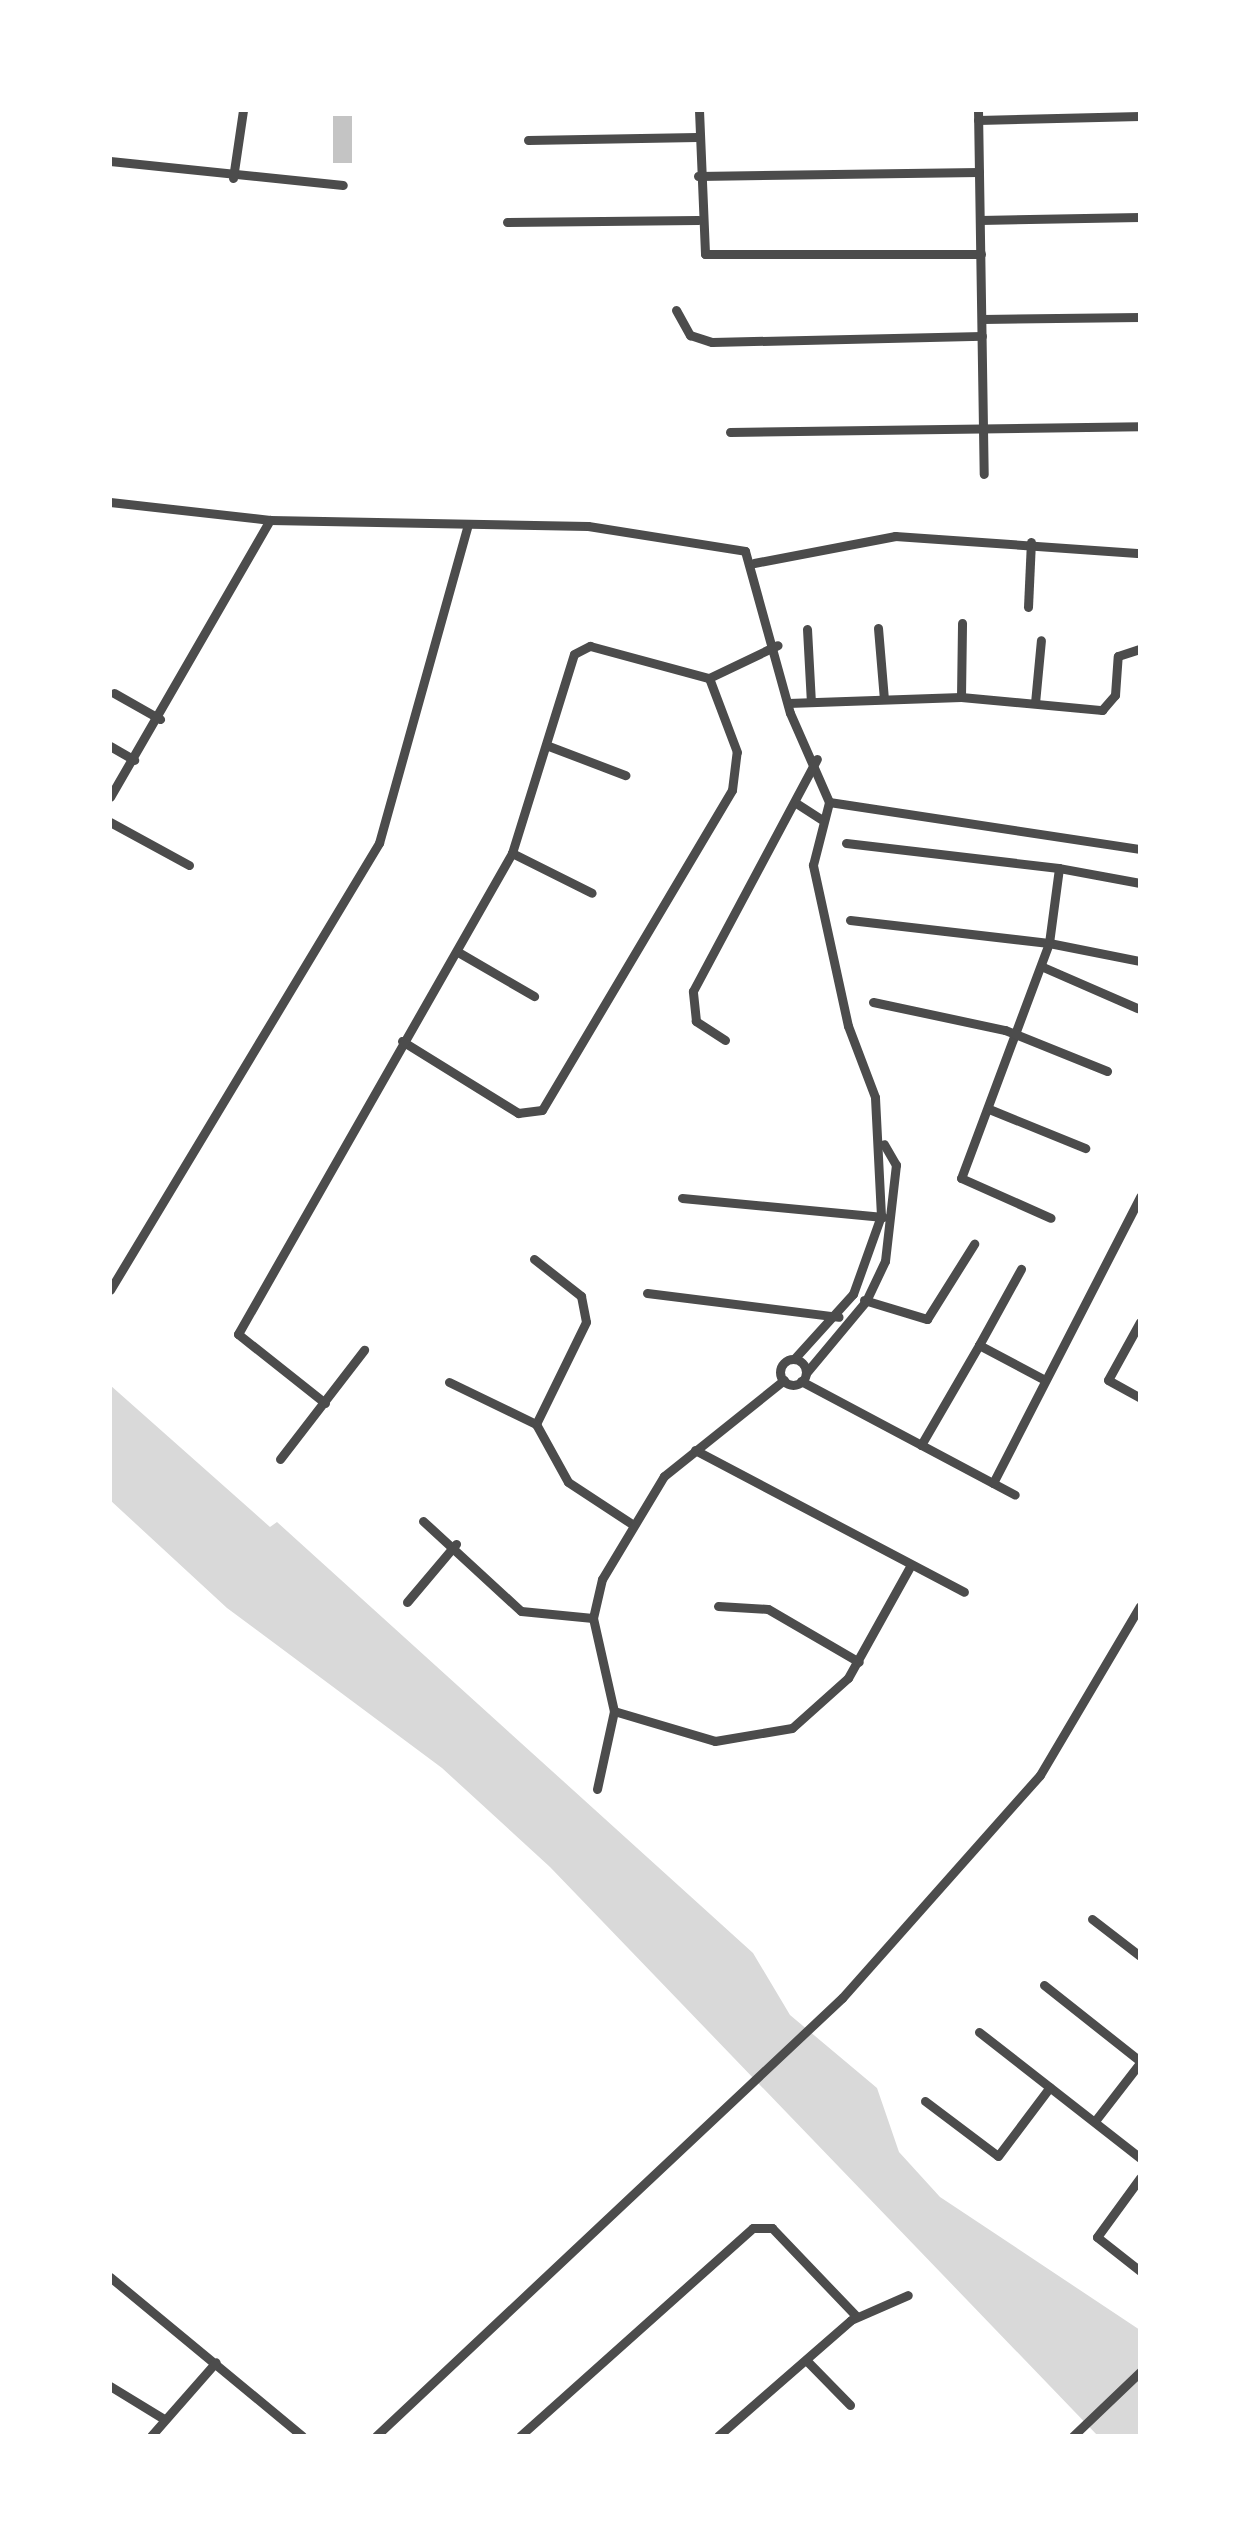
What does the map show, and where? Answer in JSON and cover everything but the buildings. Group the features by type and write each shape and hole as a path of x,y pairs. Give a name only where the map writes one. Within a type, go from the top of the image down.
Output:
{"street":[{"path":"232,178 243,110"},
{"path":"698,110 699,248 714,258 981,254"},
{"path":"984,474 978,115 1140,116"},
{"path":"528,140 697,138"},
{"path":"110,162 232,178 343,185"},
{"path":"698,176 979,172"},
{"path":"980,220 1140,217"},
{"path":"507,222 698,220"},
{"path":"676,310 690,336 712,342 982,336"},
{"path":"982,319 1140,317"},
{"path":"730,432 1140,426"},
{"path":"111,505 270,520 658,532 746,551 754,563 778,645 788,703 817,760 829,802 821,819 812,865 884,1144 896,1165 896,1218 866,1301 804,1377 784,1380 664,1476 632,1524 593,1618 614,1711 597,1790"},
{"path":"110,796 160,719 270,520"},
{"path":"110,1290 379,843 468,525"},
{"path":"754,563 895,536 1030,542 1140,553"},
{"path":"1028,607 1030,542"},
{"path":"961,698 962,623"},
{"path":"878,628 884,699"},
{"path":"808,629 812,702"},
{"path":"1035,704 1042,640"},
{"path":"325,1403 236,1338 512,853 581,646 708,678 778,645"},
{"path":"788,703 961,698 1110,706 1118,656 1140,650"},
{"path":"402,1041 518,1113 542,1110 732,790 737,752 708,678"},
{"path":"114,693 160,719"},
{"path":"110,746 134,760"},
{"path":"546,746 625,774"},
{"path":"724,1040 696,1021 693,991 817,760"},
{"path":"829,802 1140,849"},
{"path":"796,803 821,819"},
{"path":"110,822 190,865"},
{"path":"846,842 1059,868 1140,884"},
{"path":"512,853 592,893"},
{"path":"1051,1218 961,1178 1043,967 1059,868"},
{"path":"850,920 1049,943 1140,962"},
{"path":"458,952 534,996"},
{"path":"1043,967 1137,1008"},
{"path":"873,1002 1019,1036 1107,1071"},
{"path":"989,1109 1085,1148"},
{"path":"784,1380 782,1366 837,1316 853,1294 881,1216 884,1144"},
{"path":"993,1483 1042,1378 1140,1197"},
{"path":"682,1198 896,1218"},
{"path":"853,1294 928,1319 974,1244"},
{"path":"534,1260 580,1296 586,1322 536,1424"},
{"path":"920,1445 1021,1269"},
{"path":"647,1293 837,1316 849,1324"},
{"path":"1140,1322 1108,1380 1140,1398"},
{"path":"979,1345 1042,1378"},
{"path":"280,1459 364,1350"},
{"path":"794,1359 804,1377 1016,1496"},
{"path":"449,1382 536,1424 568,1482 632,1524"},
{"path":"696,1450 964,1592"},
{"path":"423,1521 456,1544 521,1612 593,1618"},
{"path":"408,1602 456,1544"},
{"path":"614,1711 680,1735 758,1739 817,1713 859,1662 912,1564"},
{"path":"718,1606 768,1609 859,1662"},
{"path":"376,2436 711,2129 842,1998 1040,1776 1140,1606"},
{"path":"1092,1919 1140,1956"},
{"path":"1044,1984 1140,2062 1095,2121"},
{"path":"978,2032 1140,2158"},
{"path":"926,2101 998,2156 1050,2086"},
{"path":"1140,2178 1096,2237 1140,2272"},
{"path":"520,2436 754,2228 772,2228 856,2316"},
{"path":"110,2276 302,2436"},
{"path":"718,2436 856,2316 908,2294"},
{"path":"806,2360 850,2406"},
{"path":"151,2436 216,2362"},
{"path":"1074,2436 1140,2372"},
{"path":"110,2386 164,2419"}],"shaded area":[{"path":"110,1385 270,1527 277,1522 753,1953 790,2015 877,2088 899,2152 940,2197 1140,2330 1140,2436 1098,2436 550,1867 442,1768 227,1608 110,1500"}]}
